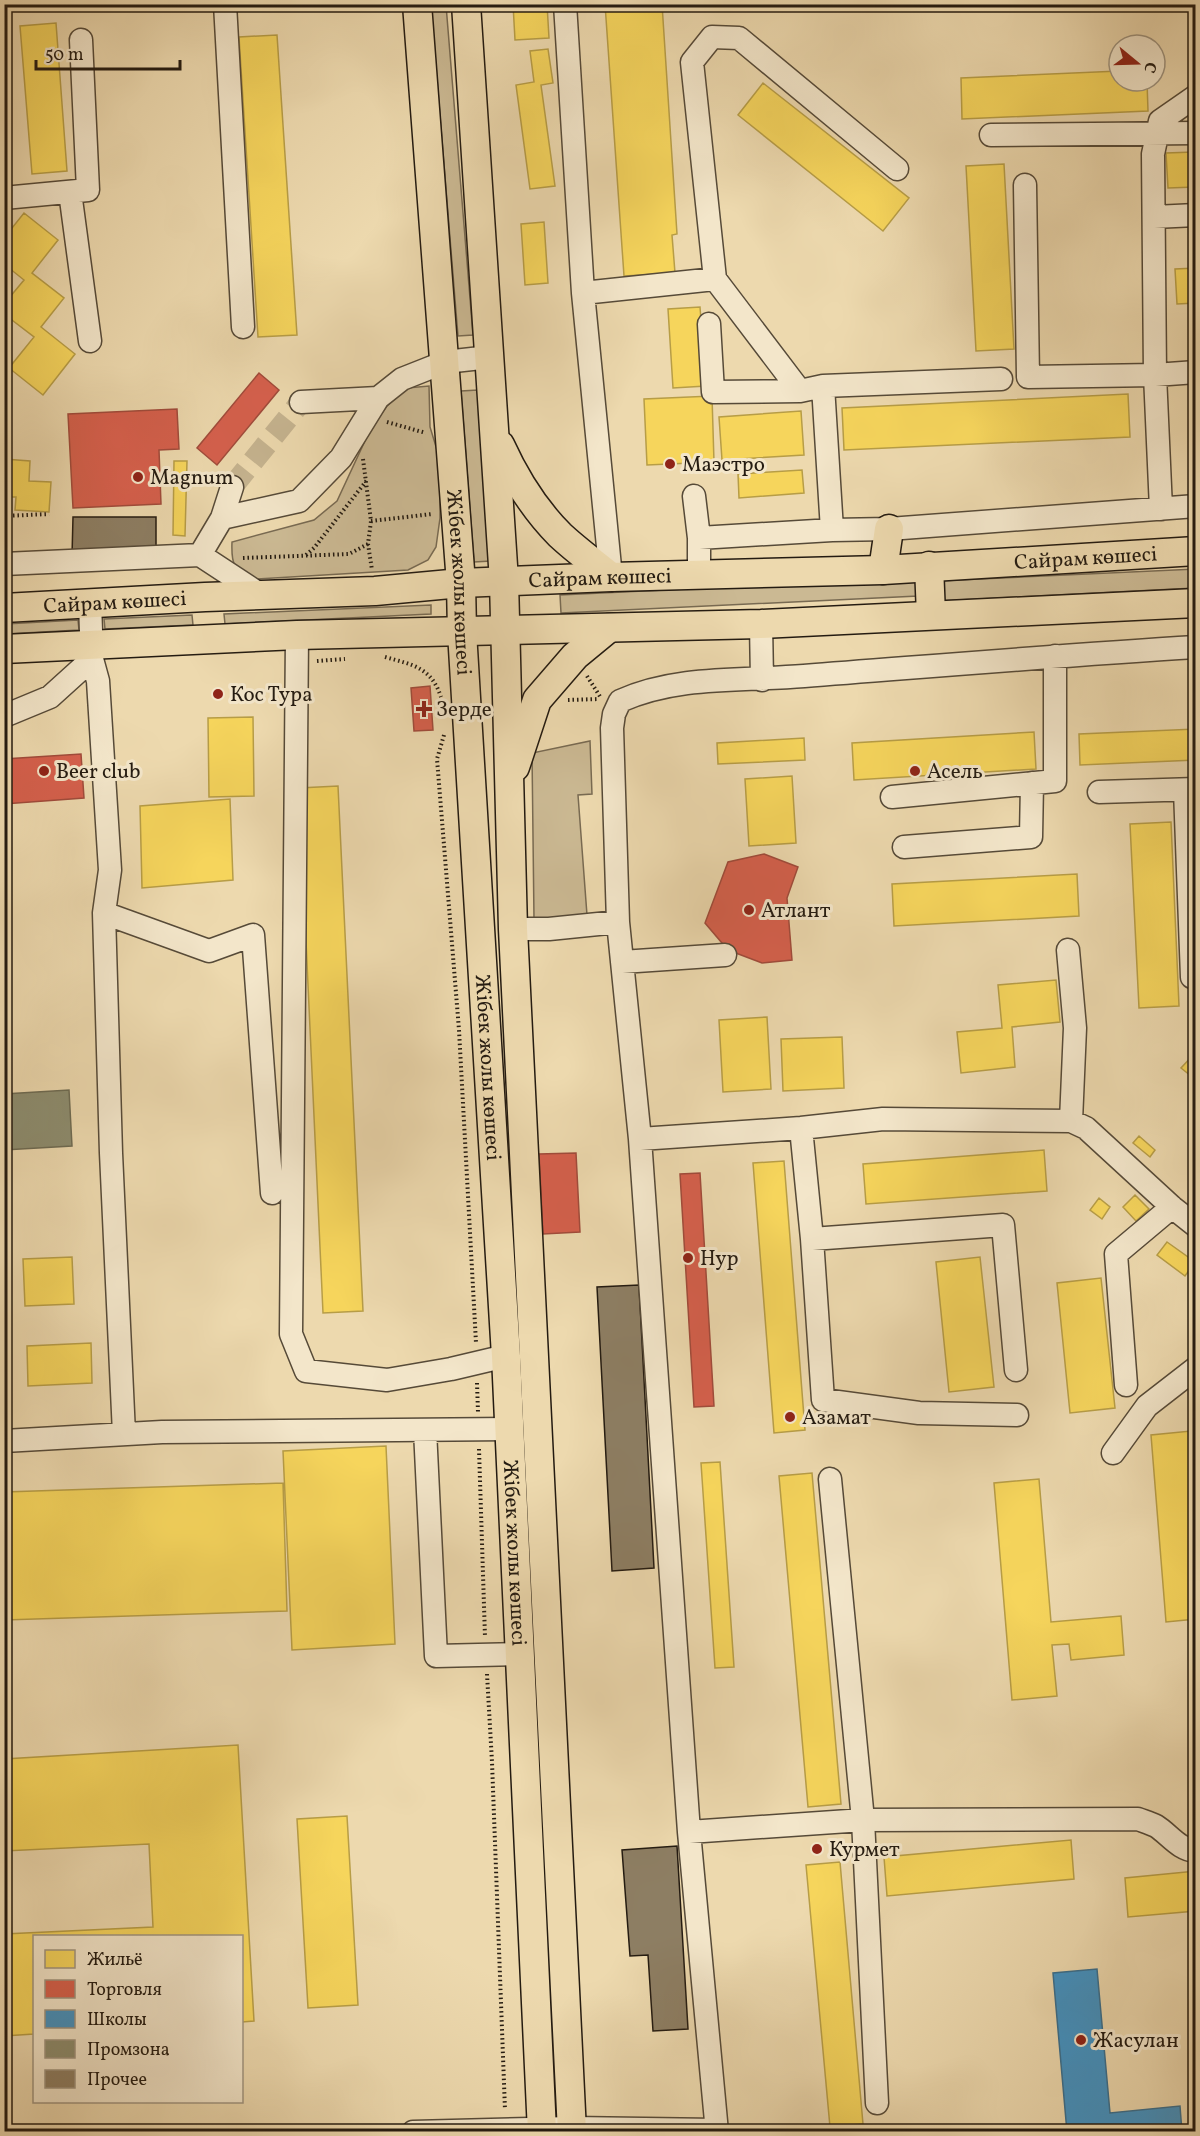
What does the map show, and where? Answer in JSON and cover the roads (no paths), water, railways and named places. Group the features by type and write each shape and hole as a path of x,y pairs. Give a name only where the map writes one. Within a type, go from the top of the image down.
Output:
{"main road":[{"name":"Жібек жолы көшесі","path":"417,4 445,362 454,515 461,583 462,632 506,1356 542,2130"},
{"name":"Жібек жолы көшесі","path":"466,4 504,581 513,929 572,2130"},
{"path":"495,433 512,471 535,507 560,535 611,577"},
{"path":"883,570 889,529"},
{"name":"Сайрам көшесі","path":"4,608 375,591 504,581 883,570 1196,551"},
{"path":"929,566 931,615"},
{"path":"205,597 209,638"},
{"path":"505,631 761,624 1196,603"},
{"path":"509,786 537,700 575,656 609,628"},
{"name":"Сайрам көшесі","path":"4,649 92,652 209,638 505,631"}],"street":[{"path":"225,4 243,327"},
{"path":"566,4 583,293 611,577"},
{"path":"800,391 715,279 692,62 712,37 739,38 897,169"},
{"path":"4,198 88,190 81,40"},
{"path":"1161,509 1155,375 1153,154 1160,121 1196,96"},
{"path":"991,135 1196,133"},
{"path":"1025,184 1028,377 1196,372"},
{"path":"70,192 90,341"},
{"path":"1154,217 1196,215"},
{"path":"583,293 715,279"},
{"path":"709,324 713,392 800,391 823,386 1001,379"},
{"path":"222,518 299,501 341,458 378,398 402,379 445,362 490,357"},
{"path":"823,386 832,530"},
{"path":"301,402 378,398"},
{"path":"200,555 222,518 232,487"},
{"path":"694,496 699,538 699,575"},
{"path":"699,538 889,529 1196,506"},
{"path":"4,564 200,555 261,595"},
{"path":"90,603 92,652 98,681 110,870 105,913 111,1153 124,1434"},
{"path":"761,624 762,680"},
{"path":"297,635 291,1334 306,1371 387,1380 451,1369 506,1356"},
{"path":"413,2132 717,2131 689,1832 640,1139 618,922 612,728 614,714 620,701 637,693 688,683 762,680 1196,647"},
{"path":"4,716 50,697 92,652"},
{"path":"892,797 1055,781 1055,656"},
{"path":"904,847 1031,837 1032,783"},
{"path":"1099,792 1190,789 1192,977"},
{"path":"105,913 209,951 254,935 272,1193"},
{"path":"513,929 549,929 618,922"},
{"path":"1068,950 1075,1028 1071,1121"},
{"path":"622,962 726,955"},
{"path":"640,1139 801,1128 883,1119 1071,1121 1086,1128 1196,1226"},
{"path":"801,1128 812,1239 823,1400 919,1413 1017,1415"},
{"path":"1126,1385 1116,1254 1172,1207"},
{"path":"812,1239 1003,1225 1016,1370"},
{"path":"1113,1453 1147,1406 1196,1368"},
{"path":"4,1441 124,1434 509,1429"},
{"path":"425,1430 436,1656 519,1654"},
{"path":"830,1479 863,1820 877,2103"},
{"path":"689,1832 863,1820 1138,1819 1155,1825 1178,1844 1192,1852 1196,1851"}],"tunnel":[{"path":"232,487 301,402"}],"place":[{"name":"Маэстро","path":"670,464"},
{"name":"Magnum","path":"138,477"},
{"name":"Кос Тура","path":"218,694"},
{"name":"Зерде","path":"424,709"},
{"name":"Beer club","path":"44,771"},
{"name":"Асель","path":"915,771"},
{"name":"Атлант","path":"749,910"},
{"name":"Нур","path":"688,1258"},
{"name":"Азамат","path":"790,1417"},
{"name":"Курмет","path":"817,1849"},
{"name":"Жасулан","path":"1081,2040"}]}
